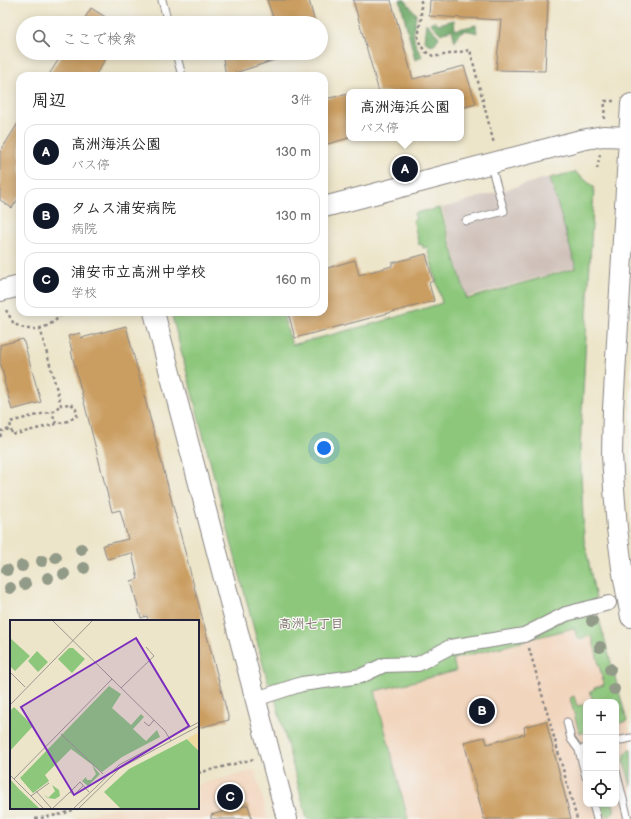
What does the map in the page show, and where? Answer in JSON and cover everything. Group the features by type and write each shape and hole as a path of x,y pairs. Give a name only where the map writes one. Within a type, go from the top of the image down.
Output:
{"street":[{"path":"631,104 613,409 612,454 617,528 622,568 631,617"},
{"path":"328,206 581,140 603,136 630,137"},
{"path":"0,291 16,287"},
{"path":"155,316 287,819"},
{"path":"265,696 302,684 361,676 384,665 418,664 450,647 526,634 566,614 609,604"}],"lane":[{"path":"162,0 166,16"},
{"path":"178,60 181,72"},
{"path":"466,221 504,211 490,163"},
{"path":"567,722 571,738 582,749 585,771"},
{"path":"619,740 631,738"},
{"path":"619,783 628,819"},
{"path":"594,807 597,819"}],"path":[{"path":"421,0 422,19 418,39 426,52 432,56 440,56 470,50 494,144"},
{"path":"6,310 14,324 30,329 45,327 56,321 60,316"},
{"path":"40,328 61,405"},
{"path":"71,404 75,407 77,416 68,421 12,435 10,422 53,411 61,405 71,404"},
{"path":"53,411 56,424"},
{"path":"0,437 1,431 11,429"},
{"path":"526,634 577,819"},
{"path":"199,773 260,758"},
{"path":"35,819 63,814 75,809"}],"shaded area":[{"path":"550,177 575,267 467,297 442,208"},
{"path":"600,620 631,736 631,819 406,819 370,683"},
{"path":"255,770 268,819 73,819 110,809 199,809 199,785"}],"green space":[{"path":"400,0 405,0 416,14 414,40 422,56 415,60"},
{"path":"454,20 455,30 476,25 477,33 463,31 458,35 455,42 452,29 441,34 430,23 434,21 439,24"},
{"path":"426,23 439,37 434,45 424,41"},
{"path":"575,172 594,187 580,449 584,539 596,599 525,641 453,659 456,671 375,691 408,819 307,819 271,683 268,683 172,316 283,316 292,345 380,322 442,303 427,247 423,248 422,244 419,245 413,220 416,219 414,213 440,208 467,299 576,268 550,178"},
{"path":"587,614 599,619 627,721 619,723 619,699 592,699 590,691 604,685 592,636 578,639 574,628 530,639 569,617"},
{"path":"574,696 577,706 583,705 583,733 579,732 570,698"},
{"path":"629,749 631,749 631,786 624,761 625,755"},
{"path":"602,807 614,807 614,810 609,816 605,815"}],"building":[{"path":"267,0 309,0 313,16 273,16"},
{"path":"353,0 391,0 413,79 464,66 476,104 464,107 464,89 378,89"},
{"path":"430,0 548,0 545,71 496,70 501,20 429,16"},
{"path":"91,8 104,16 86,16"},
{"path":"58,60 105,60 97,72 51,72"},
{"path":"223,60 275,60 238,72 225,72"},
{"path":"346,95 346,139 328,144 328,98"},
{"path":"16,126 16,202 12,208 0,200 0,152"},
{"path":"426,254 433,281 429,283 434,301 295,338 289,316 328,316 328,268 355,260 359,275 392,266 392,263"},
{"path":"126,326 229,720 199,728 199,620 148,620 147,616 141,618 131,581 138,579 132,553 107,559 103,545 128,539 120,510 112,512 68,336 80,333 81,338"},
{"path":"23,339 41,402 12,410 0,362 0,345"},
{"path":"546,721 571,819 484,819 464,742 485,737 487,744 525,734 524,727"},
{"path":"248,805 252,819 211,819 211,815"}],"place":[{"name":"高洲海浜公園","path":"405,169"},
{"name":"タムス浦安病院","path":"482,711"},
{"name":"浦安市立高洲中学校","path":"230,797"}],"district":[{"name":"高洲七丁目","path":"311,624"}]}
